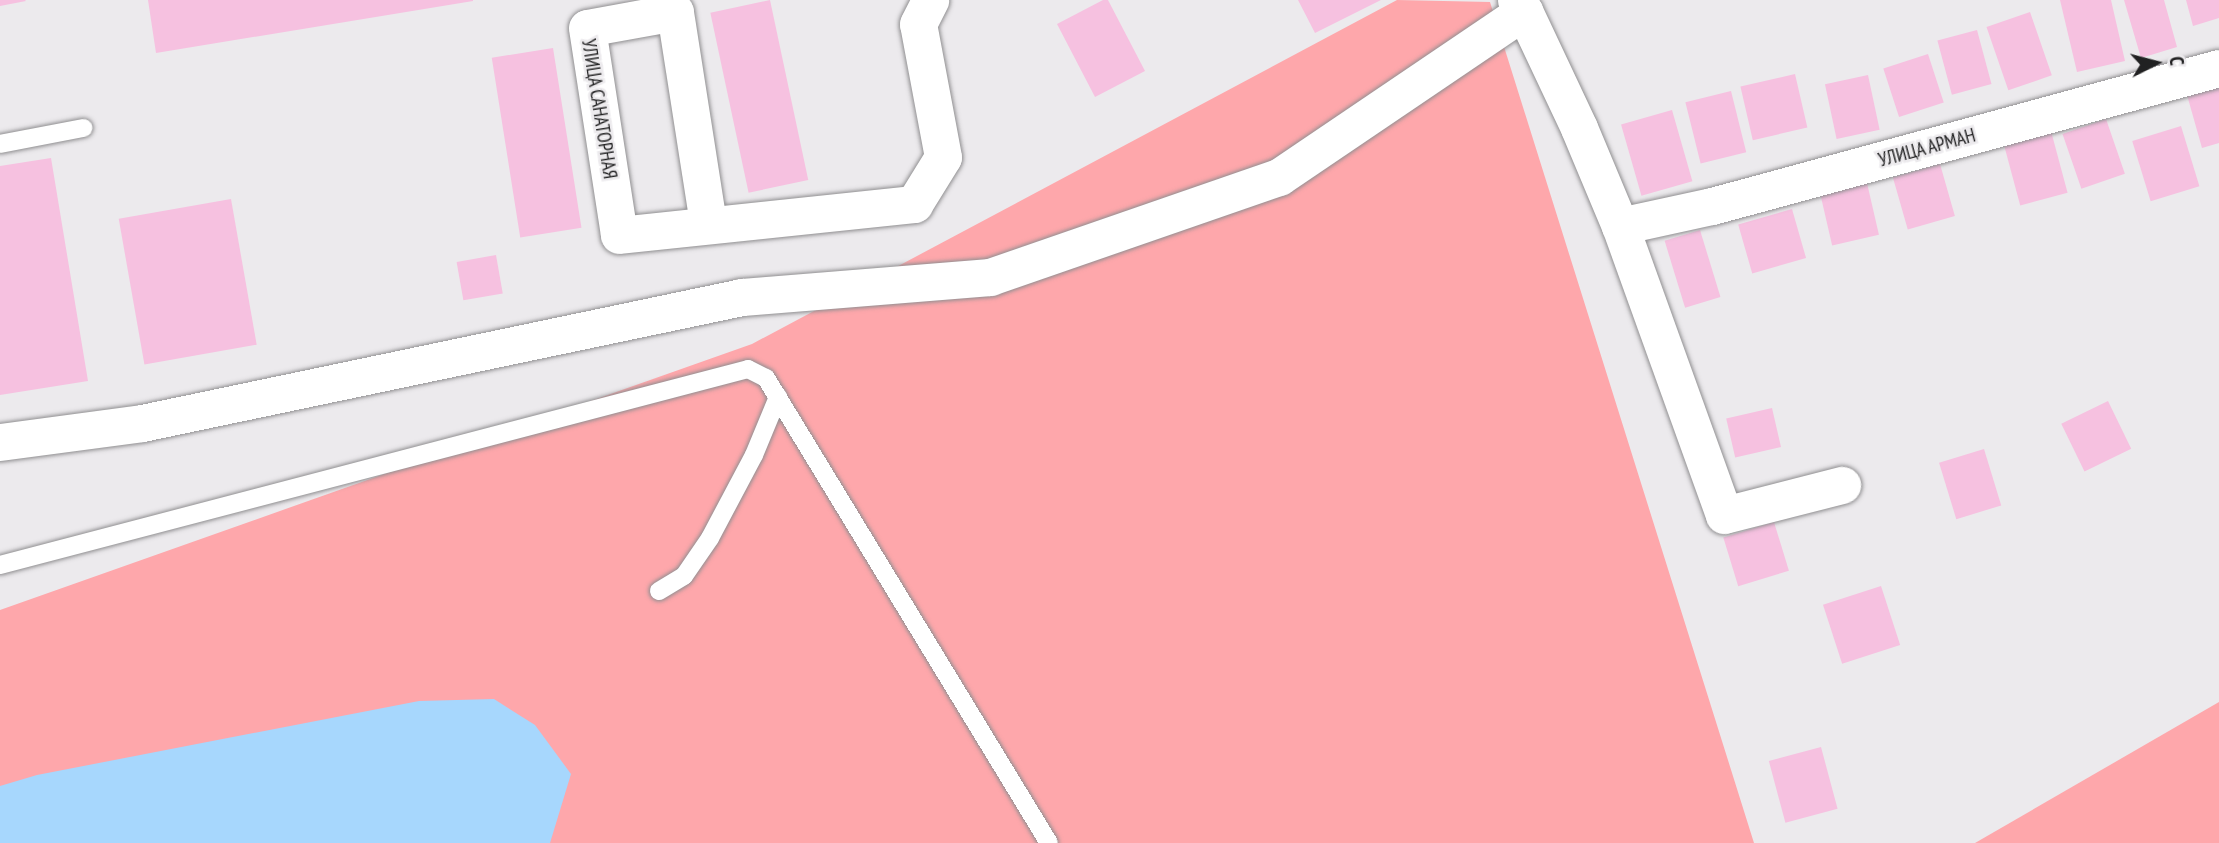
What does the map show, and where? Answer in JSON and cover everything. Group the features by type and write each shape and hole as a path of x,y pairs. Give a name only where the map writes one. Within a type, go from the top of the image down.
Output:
{"street":[{"name":"УЛИЦА САНАТОРНАЯ","path":"708,223 675,12 587,28 619,235 708,223 914,204 943,157 918,24 930,0"},
{"path":"0,442 142,423 742,297 990,277 1279,177 1520,5 1627,225 1724,514 1842,485"},
{"name":"УЛИЦА АРМАН","path":"1627,225 1726,203 2219,68"}],"lane":[{"path":"0,144 83,128"},
{"path":"0,565 748,369 766,378 1049,843"},
{"path":"659,591 684,576 710,538 754,455 778,397"}],"shaded area":[{"path":"1397,0 1490,2 1754,843 0,843 0,610 752,344"},
{"path":"2219,702 2219,843 1975,843"}],"water":[{"path":"494,699 535,725 571,774 550,843 0,843 0,786 37,775 419,701"}],"building":[{"path":"0,0 25,0 26,1 0,6"},
{"path":"148,0 473,0 473,1 156,53"},
{"path":"770,0 808,180 749,193 710,13"},
{"path":"1103,0 1108,0 1145,71 1095,97 1057,24"},
{"path":"1298,0 1381,0 1315,33"},
{"path":"2060,0 2111,0 2125,61 2077,72"},
{"path":"2124,0 2164,0 2177,47 2141,58"},
{"path":"2186,0 2219,0 2219,18 2193,26"},
{"path":"2030,12 2052,75 2008,90 1987,27"},
{"path":"1977,30 1991,84 1952,95 1937,41"},
{"path":"553,48 581,228 520,237 492,58"},
{"path":"1928,54 1944,103 1899,117 1883,69"},
{"path":"1795,74 1807,128 1753,140 1740,87"},
{"path":"1868,75 1880,130 1837,139 1825,84"},
{"path":"2219,86 2219,143 2202,148 2187,95"},
{"path":"1731,91 1746,152 1701,163 1685,102"},
{"path":"1672,110 1692,181 1641,196 1621,125"},
{"path":"2106,119 2125,174 2081,189 2063,134"},
{"path":"2181,126 2199,186 2151,201 2132,141"},
{"path":"2051,131 2068,193 2020,206 2004,144"},
{"path":"51,158 88,381 0,395 0,166"},
{"path":"1940,164 1955,216 1908,229 1893,178"},
{"path":"1867,183 1879,235 1832,245 1820,194"},
{"path":"231,199 257,345 144,365 119,219"},
{"path":"1792,209 1806,258 1752,273 1738,224"},
{"path":"1700,230 1720,297 1685,308 1665,241"},
{"path":"496,255 503,293 463,300 457,262"},
{"path":"2108,401 2131,449 2084,471 2061,424"},
{"path":"1772,408 1781,447 1735,458 1726,419"},
{"path":"1984,449 2001,505 1956,519 1939,463"},
{"path":"1774,522 1789,571 1738,586 1723,537"},
{"path":"1881,586 1900,645 1842,664 1823,605"},
{"path":"1821,747 1838,809 1785,823 1769,761"}]}
